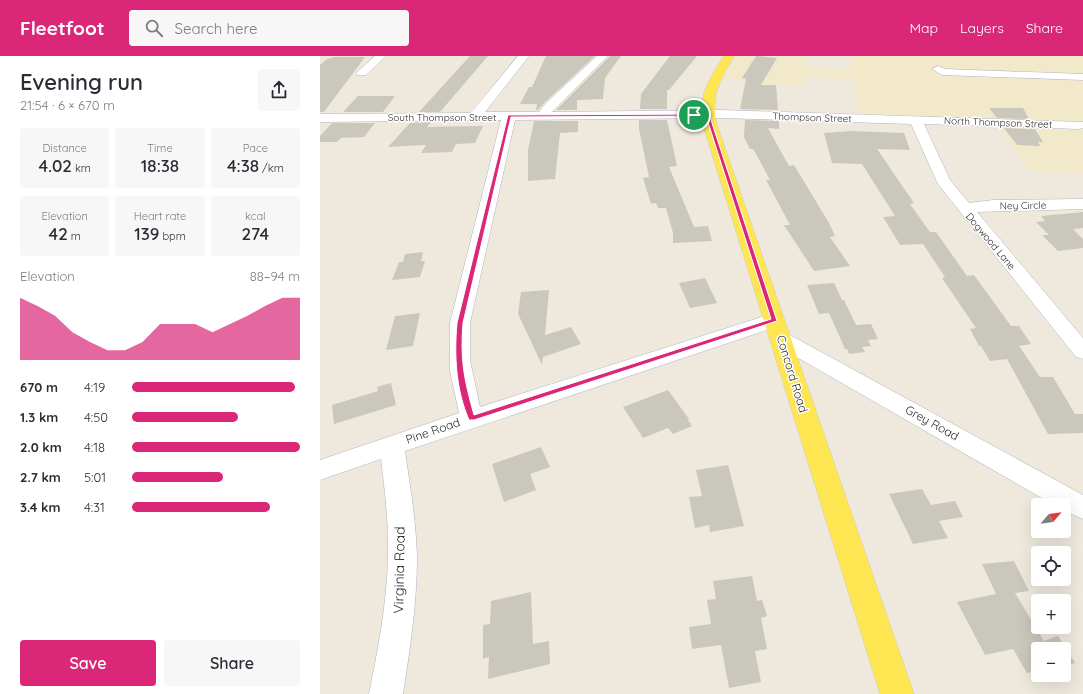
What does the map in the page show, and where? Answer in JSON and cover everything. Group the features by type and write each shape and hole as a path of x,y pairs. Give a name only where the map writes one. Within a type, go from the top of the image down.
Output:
{"main road":[{"name":"Concord Road","path":"729,56 710,89 706,104 707,114 778,329 812,440 897,694"}],"street":[{"path":"362,73 381,56"},
{"path":"475,116 524,56"},
{"path":"544,116 549,107 603,56"},
{"path":"938,69 942,72 1083,77"},
{"name":"South Thompson Street","path":"320,118 707,114"},
{"name":"Thompson Street","path":"707,114 916,120"},
{"path":"472,418 460,377 458,349 460,323 509,116"},
{"name":"North Thompson Street","path":"916,120 1079,125"},
{"name":"Dogwood Lane","path":"916,120 943,181 1083,352"},
{"name":"Ney Circle","path":"964,208 993,205 1083,204"},
{"name":"Pine Road","path":"320,470 472,418 778,329"},
{"name":"Grey Road","path":"778,329 1083,508"},
{"name":"Virginia Road","path":"386,694 398,624 402,572 401,516 392,445"}],"shaded area":[{"path":"737,56 805,57 804,66 850,70 853,56 1083,56 1083,173 1029,172 997,122 859,117 853,80 804,76 803,87 723,79"}],"building":[{"path":"470,56 488,56 440,112 419,112"},
{"path":"546,56 595,56 538,110 536,110 537,104 520,104 529,87 532,87"},
{"path":"610,56 621,56 605,78 603,99 577,100 577,110 556,110"},
{"path":"670,56 697,56 669,90 667,90 667,109 640,109 641,94"},
{"path":"756,56 777,58 761,85 776,85 778,110 740,109 746,79 742,78"},
{"path":"335,57 365,57 324,112 320,112 320,65 327,59"},
{"path":"358,96 395,96 383,112 343,112"},
{"path":"989,108 1023,108 1029,119 997,118"},
{"path":"639,120 667,120 677,166 669,167 694,227 708,226 712,241 673,243 673,233 666,208 658,208 656,203 651,204 643,178 649,177 639,129"},
{"path":"745,120 779,121 779,129 768,128 789,166 794,165 829,223 835,236 830,237 850,266 814,271 784,225 790,225 766,180 770,180 755,152 753,149 750,149 744,137"},
{"path":"534,121 578,121 578,132 560,133 555,179 528,181 528,150"},
{"path":"431,122 427,127 483,126 475,143 456,144 452,152 421,153 426,145 388,147 410,123"},
{"path":"332,123 375,123 364,137 341,138 337,142 320,142 320,136"},
{"path":"1004,128 1035,129 1043,142 1038,142 1040,146 1017,145"},
{"path":"852,131 904,133 910,150 877,149 914,203 910,204 930,232 936,232 967,276 974,275 1011,326 1019,326 1031,344 1019,346 1040,377 1053,377 1075,414 1083,414 1083,433 1048,434 1007,359 990,361 981,346 979,346 970,329 976,328 942,278 945,277 923,244 900,245 883,217 895,216 862,164 832,163 824,133"},
{"path":"1083,212 1083,228 1073,229 1083,239 1083,248 1058,251 1042,235 1049,235 1036,222 1045,221 1041,216"},
{"path":"423,252 421,261 425,261 420,277 392,280 399,262 403,262 405,254"},
{"path":"705,278 717,303 690,308 679,283"},
{"path":"834,283 856,325 871,324 878,339 868,340 871,346 862,347 865,352 849,354 847,349 845,349 829,313 819,314 807,285"},
{"path":"549,290 545,335 571,327 581,344 543,357 542,365 518,314 521,292"},
{"path":"420,313 413,346 386,350 395,316"},
{"path":"391,383 396,405 334,424 332,405 378,391 377,387"},
{"path":"668,390 689,419 688,420 692,426 673,434 668,428 643,438 623,407"},
{"path":"541,447 550,467 530,474 536,490 504,502 492,464"},
{"path":"728,465 744,526 710,532 709,525 695,528 689,497 702,496 696,470"},
{"path":"922,489 931,505 955,501 963,517 939,521 948,538 913,544 889,494"},
{"path":"1014,561 1029,591 1015,593 1031,619 1031,634 1040,634 1044,641 1058,636 1062,642 1031,642 1031,672 1027,673 1013,649 985,655 957,602 996,594 982,564"},
{"path":"752,576 757,601 762,600 767,616 761,618 767,649 755,651 761,682 729,688 721,645 692,649 689,627 711,624 707,600 716,599 713,581"},
{"path":"531,592 533,644 549,641 550,664 488,679 489,657 483,659 483,625 490,624 491,601"},
{"path":"1071,657 1075,663 1071,664"}],"route":[{"path":"707,114 775,320 472,418 465,399 460,377 458,349 460,323 509,116 694,115 707,114"}]}
